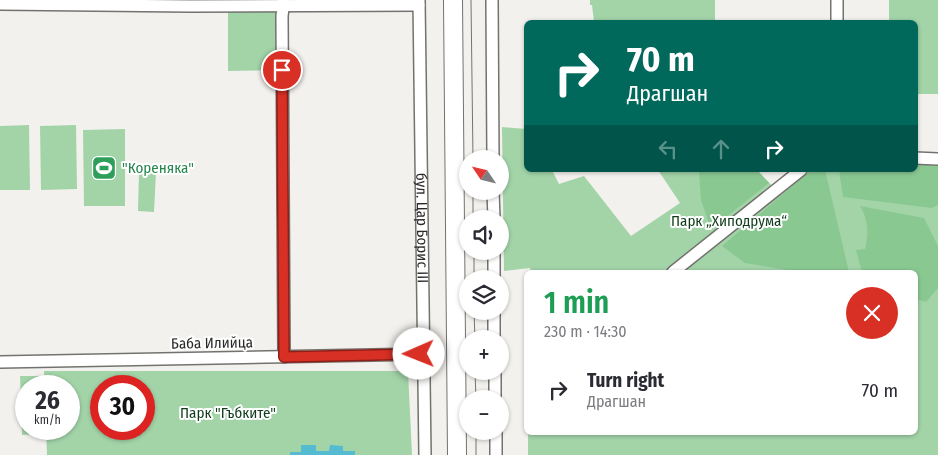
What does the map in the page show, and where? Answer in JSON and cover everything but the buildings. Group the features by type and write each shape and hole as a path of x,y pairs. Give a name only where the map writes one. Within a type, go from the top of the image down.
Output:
{"main road":[{"path":"453,0 457,455"}],"street":[{"path":"492,0 493,150"},
{"path":"837,0 837,20"},
{"path":"283,3 284,357"},
{"path":"0,4 419,3"},
{"name":"бул. Цар Борис III","path":"419,3 425,455"},
{"path":"918,158 938,159"},
{"path":"676,270 798,172"},
{"name":"Баба Илийца","path":"0,362 424,354"},
{"path":"496,440 496,455"}],"green space":[{"path":"590,0 715,0 715,20 594,20 592,5 590,5"},
{"path":"889,0 938,0 938,94 918,94 918,20 889,20"},
{"path":"268,5 282,16 282,70 228,71 228,6"},
{"path":"29,125 30,190 0,190 0,126"},
{"path":"76,125 77,189 41,190 40,126"},
{"name":"Парк „Хиподрума“","path":"502,127 524,129 524,172 553,172 559,184 584,176 631,236 680,203 659,172 759,172 781,195 809,172 918,172 918,164 938,166 938,455 528,455 528,435 918,435 918,270 530,270 530,268 504,270 504,260 509,260 509,210 503,210 503,200 509,200 509,150 502,150"},
{"name":"\"Кореняка\"","path":"125,129 125,206 84,206 83,130"},
{"path":"918,164 938,166 938,205 932,208 843,197 839,172 918,172"},
{"path":"139,172 156,172 154,212 138,211"},
{"path":"699,172 759,172 769,183 711,229 701,200"},
{"path":"809,172 825,172 849,270 787,270 745,263 722,246"},
{"path":"860,206 924,218 938,246 938,288 926,302 918,300 918,270 861,270 856,250 865,249 867,232 865,216"},
{"name":"Парк \"Гъбките\"","path":"44,371 408,371 412,455 47,455 46,440 80,440 80,375 44,375"}],"water":[{"path":"301,445 316,445 316,451 329,451 330,445 343,446 343,451 355,451 355,455 290,455 290,452 301,452"}],"tram line":[{"path":"471,0 473,150"},
{"path":"473,200 473,210"},
{"path":"474,260 474,270"},
{"path":"474,320 475,330"},
{"path":"475,380 476,390"},
{"path":"476,440 476,455"}],"place":[{"name":"\"Кореняка\"","path":"104,168"}],"route":[{"path":"282,70 284,357 419,354"}]}
